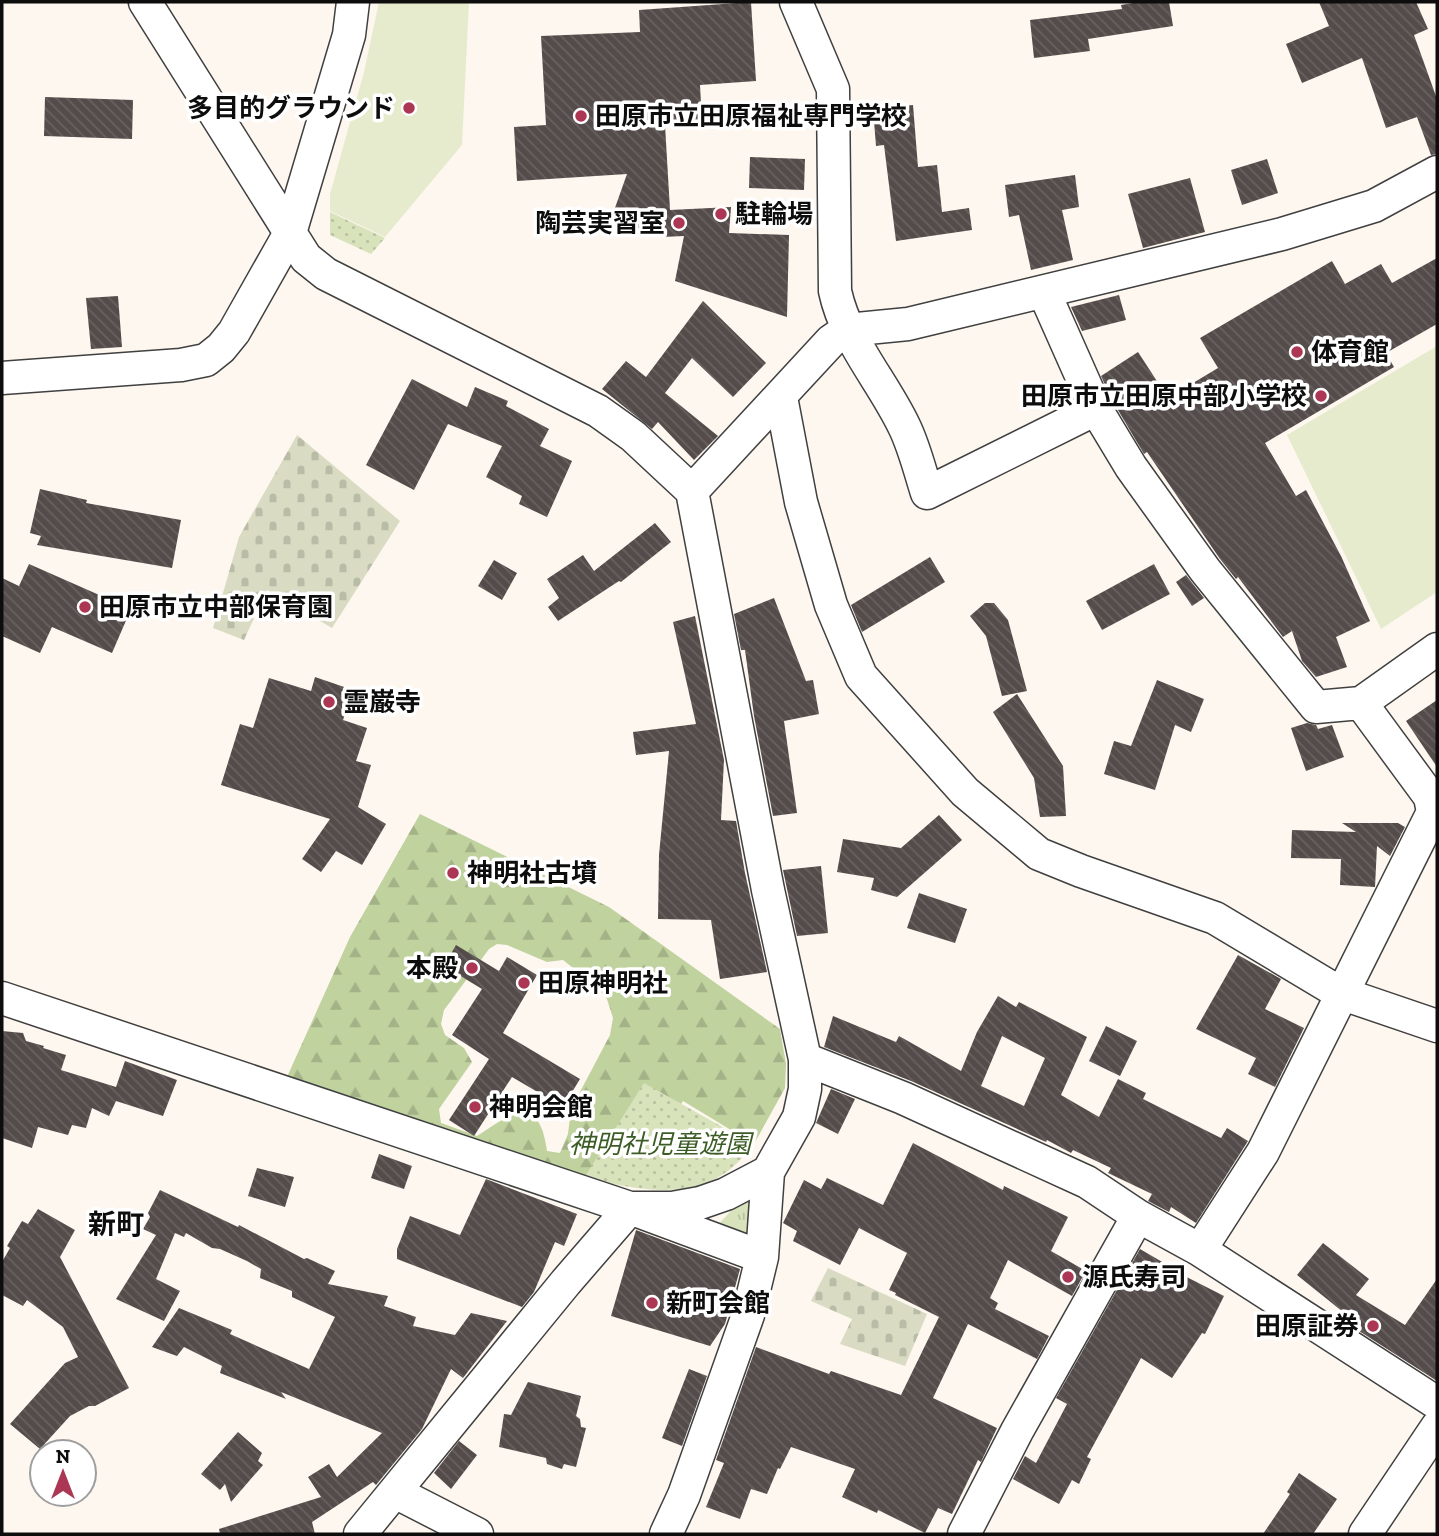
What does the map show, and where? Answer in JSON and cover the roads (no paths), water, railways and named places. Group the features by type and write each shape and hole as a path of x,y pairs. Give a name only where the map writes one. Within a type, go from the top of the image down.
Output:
{"street":[{"path":"145,2 306,258 326,274 598,411 633,436 692,491 768,890 805,1059 805,1089 799,1117 768,1172 762,1257 748,1315 684,1495 666,1534"},
{"path":"2,377 181,365 206,360 221,348 234,332 290,233 349,35 353,2"},
{"path":"796,2 833,89 835,291 847,330 905,427 927,493 1096,409"},
{"path":"692,491 831,341 847,330 908,324 1282,234 1374,206 1437,172"},
{"path":"1044,292 1096,409 1131,467 1205,570 1316,707 1361,703 1437,649"},
{"path":"781,397 800,502 831,605 861,676 965,792 1039,854 1215,918 1340,993 1437,1026"},
{"path":"1200,1250 1263,1152 1340,993 1433,812 1430,797 1361,703"},
{"path":"2,998 630,1208 762,1257"},
{"path":"805,1059 903,1098 1087,1182 1138,1216 1200,1250 1437,1403"},
{"path":"360,1534 630,1208 672,1208 699,1203 726,1194 768,1172"},
{"path":"964,1534 1017,1431 1138,1216"},
{"path":"1365,1534 1437,1427"},
{"path":"395,1492 477,1534"}],"place":[{"name":"多目的グラウンド","path":"409,108"},
{"name":"田原市立田原福祉専門学校","path":"581,116"},
{"name":"駐輪場","path":"721,214"},
{"name":"陶芸実習室","path":"679,223"},
{"name":"体育館","path":"1297,352"},
{"name":"田原市立田原中部小学校","path":"1321,396"},
{"name":"田原市立中部保育園","path":"85,607"},
{"name":"霊巌寺","path":"329,702"},
{"name":"神明社古墳","path":"453,873"},
{"name":"本殿","path":"472,968"},
{"name":"田原神明社","path":"524,983"},
{"name":"神明会館","path":"475,1107"},
{"name":"源氏寿司","path":"1068,1277"},
{"name":"新町会館","path":"652,1303"},
{"name":"田原証券","path":"1373,1326"}],"district":[{"name":"新町","path":"116,1224"}],"park label":[{"name":"神明社児童遊園","path":"660,1144"}]}
